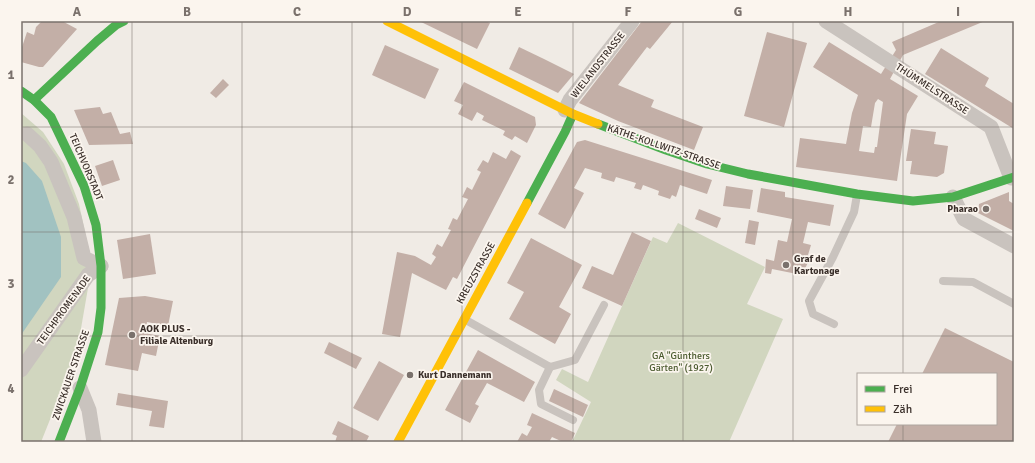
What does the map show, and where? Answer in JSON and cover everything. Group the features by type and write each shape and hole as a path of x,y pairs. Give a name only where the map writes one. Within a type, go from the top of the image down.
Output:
{"street":[{"name":"KÄTHE-KOLLWITZ-STRASSE","path":"387,21 569,112 666,150 707,164 748,174 857,194 913,201 953,197 1012,178"},
{"name":"WIELANDSTRASSE","path":"569,112 570,100 632,21"},
{"name":"THÜMMELSTRASSE","path":"826,21 991,127 1012,178"},
{"path":"34,100 59,75 119,22"},
{"name":"TEICHVORSTADT","path":"21,91 34,100 51,117 84,186 96,225 101,266"},
{"name":"KREUZSTRASSE","path":"398,442 565,132 569,112"},
{"name":"TEICHPROMENADE","path":"27,134 40,146 51,162 74,217 84,258 101,266"},
{"path":"953,197 964,219 1014,246"},
{"name":"TEICHPROMENADE","path":"21,370 88,275 101,266"},
{"name":"ZWICKAUER STRASSE","path":"59,442 80,388 98,332 101,302 101,266"},
{"path":"80,388 89,410 94,442"}],"lane":[{"path":"834,324 813,314 809,301 833,257 854,212 857,194"},
{"path":"943,281 973,282 1014,304"},
{"path":"463,319 550,367 575,360 604,306"},
{"path":"550,367 539,390 541,404 573,420"}],"green space":[{"path":"21,113 43,132 64,164 79,204 92,265 79,340 71,367 41,442 21,442"},
{"name":"GA \"Günthers Gärten\" (1927)","path":"678,223 765,267 747,304 783,319 729,442 572,442 591,402 556,380 562,369 588,382 653,237 667,243"}],"water":[{"path":"21,161 26,163 42,181 61,237 61,277 21,335"}],"building":[{"path":"42,21 62,21 77,29 43,67 39,67 21,62 21,50 27,32 34,35 36,27"},
{"path":"419,21 485,21 490,23 477,49"},
{"path":"642,21 673,21 650,49 647,47 618,85 654,100 651,107 703,127 694,150 618,121 579,103"},
{"path":"941,21 985,21 903,55 890,79 918,96 907,114 897,181 796,167 800,138 846,144 852,113 858,95 813,67 829,42 881,74 896,50 892,42","holes":["878,99 883,102 877,147 875,147 874,153 859,151 863,126 871,127 875,103"]},
{"path":"767,32 807,43 784,127 744,116"},
{"path":"385,45 439,69 425,99 372,75"},
{"path":"519,47 574,74 558,93 509,69"},
{"path":"941,48 989,78 985,86 1014,104 1014,129 925,74"},
{"path":"223,79 229,85 216,98 210,93"},
{"path":"464,82 535,117 536,125 527,143 515,136 512,140 503,135 505,131 482,120 484,116 477,112 472,121 458,114 463,105 454,101"},
{"path":"100,107 103,114 111,112 120,134 130,132 133,144 89,145 74,110"},
{"path":"911,129 936,132 934,144 948,146 944,173 937,177 910,174 912,161 906,161"},
{"path":"585,140 712,180 707,194 680,185 676,197 672,195 670,199 658,195 659,191 643,185 641,190 634,188 636,183 616,177 614,182 601,178 602,173 585,168 574,188 584,193 565,229 538,214 577,142"},
{"path":"511,150 521,156 457,279 453,277 446,290 412,273 400,337 382,334 397,252 415,256 431,265 436,257 432,254 437,244 442,247 451,230 448,229 453,218 457,220 468,199 462,197 467,187 472,190 481,172 477,170 483,160 488,163 493,152 506,159"},
{"path":"113,160 120,180 102,186 95,166"},
{"path":"726,186 753,190 750,209 723,206"},
{"path":"761,188 785,192 785,197 834,205 830,226 808,222 803,243 811,245 808,255 811,256 802,275 772,269 771,274 765,273 766,259 774,261 778,240 787,242 792,219 757,212"},
{"path":"1009,192 1009,201 1014,204 1014,231 978,213 979,204"},
{"path":"699,209 721,218 717,228 695,219"},
{"path":"749,220 759,222 755,245 745,243"},
{"path":"632,232 651,241 622,306 582,288 592,266 613,275"},
{"path":"150,234 156,274 123,279 117,240"},
{"path":"531,238 582,265 559,307 571,314 555,344 509,319 524,292 507,283"},
{"name":"AOK PLUS - Filiale Altenburg","path":"145,296 173,301 168,326 147,322 145,333 160,336 156,356 142,353 138,371 105,365 119,298"},
{"path":"945,328 1014,362 1014,442 888,442 896,425 997,425 997,373 922,373"},
{"path":"329,342 362,358 356,369 324,353"},
{"path":"478,350 535,382 524,402 487,383 475,404 479,406 470,423 445,410"},
{"path":"379,361 404,375 378,421 353,408"},
{"path":"554,389 588,405 583,417 549,401"},
{"path":"118,393 168,401 164,428 149,426 152,411 116,405"},
{"path":"532,413 575,433 571,442 563,442 552,437 549,442 517,442 522,433 527,436 532,427 527,425"},
{"path":"338,421 369,436 366,442 335,442 337,436 332,434"}],"traffic: fast":[{"path":"34,100 97,41 116,25 124,21"},
{"path":"21,91 34,100 51,117 84,186 96,225 101,266 101,308 98,332 80,388 59,442"},
{"path":"527,203 573,114"},
{"path":"598,124 707,164 748,174 857,194 913,201 953,197 1014,177"}],"traffic: slow":[{"path":"387,21 573,114 598,124"},
{"path":"398,442 527,203"}],"place":[{"name":"Pharao","path":"986,209"},
{"name":"Graf de Kartonage","path":"786,265"},
{"name":"AOK PLUS - Filiale Altenburg","path":"132,335"},
{"name":"Kurt Dannemann","path":"410,375"}]}
